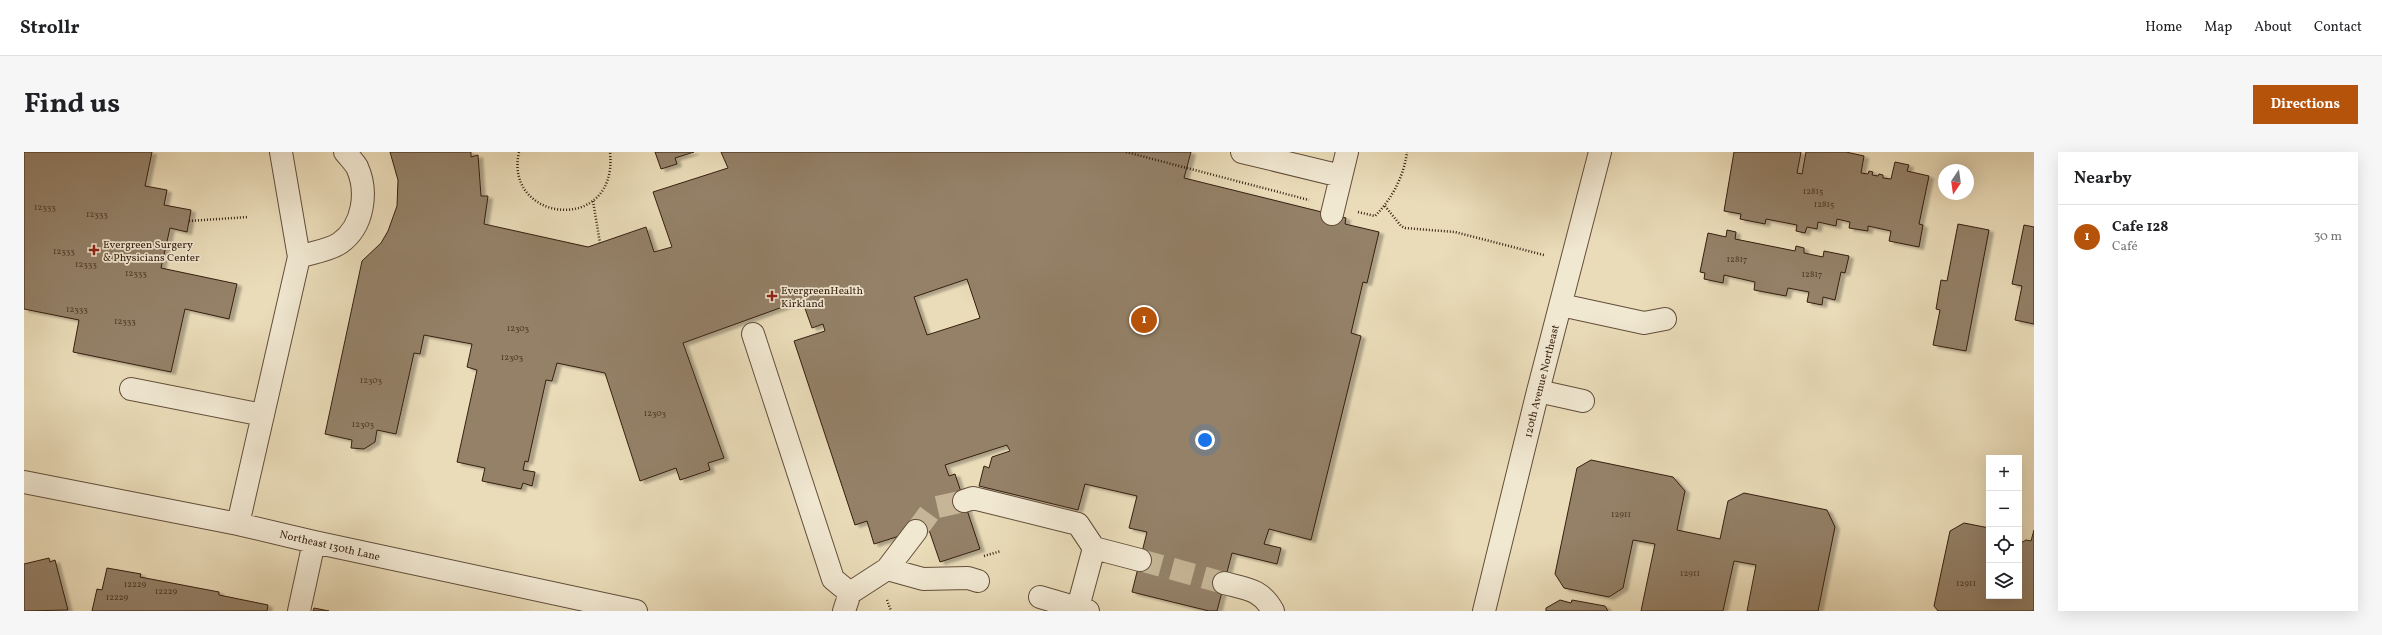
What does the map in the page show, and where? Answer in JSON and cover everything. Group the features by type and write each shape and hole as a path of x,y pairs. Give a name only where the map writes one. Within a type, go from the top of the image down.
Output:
{"street":[{"path":"238,524 299,257 281,152"},
{"path":"299,257 340,243 354,228 362,209 363,189 356,166 346,152"},
{"path":"1242,152 1341,176"},
{"path":"1342,212 1341,176 1347,152"},
{"name":"120th Avenue Northeast","path":"1484,611 1538,391 1600,152"},
{"path":"1561,305 1644,323 1665,319"},
{"path":"753,334 833,579 847,602 888,569 916,531"},
{"path":"131,389 263,415"},
{"path":"1538,391 1583,401"},
{"name":"Northeast 130th Lane","path":"24,482 238,524 314,542 636,611"},
{"path":"964,501 973,498 1078,524 1094,548 1140,560"},
{"path":"299,611 314,542"},
{"path":"1040,598 1081,610 1094,548"},
{"path":"888,569 923,579 968,578 978,581"},
{"path":"1224,583 1258,592 1266,599 1273,611"}],"path":[{"path":"519,152 517,161 519,177 527,192 539,204 554,210 570,211 593,201 599,196 608,182 612,167 610,152"},
{"path":"1126,152 1311,200"},
{"path":"1342,212 1375,216 1390,202 1406,162 1408,152"},
{"path":"593,201 600,243"},
{"path":"1385,206 1400,226 1405,228 1455,232 1544,255"},
{"path":"189,221 248,217"},
{"path":"981,556 1001,551"}],"building":[{"name":"Evergreen Surgery & Physicians Center","path":"24,152 152,152 145,186 167,190 164,205 191,210 187,232 170,228 161,268 237,284 229,319 185,309 171,372 73,352 79,320 24,309"},
{"path":"390,152 471,152 471,157 478,155 481,196 488,196 484,224 588,247 646,227 654,252 672,247 653,192 728,168 721,152 1191,152 1184,178 1346,218 1345,224 1379,232 1367,283 1363,282 1351,333 1361,336 1311,540 1269,529 1264,544 1281,548 1277,564 1232,553 1217,611 1209,611 1132,592 1147,532 1129,528 1137,496 1085,484 1078,510 979,486 984,466 989,468 992,457 1010,451 1007,445 945,465 949,476 955,474 980,549 940,562 928,527 874,544 867,521 855,525 794,341 825,331 823,324 812,328 802,300 683,343 724,458 708,463 710,470 680,480 676,468 640,481 605,373 557,363 552,381 546,380 528,462 525,461 523,470 535,472 532,486 523,483 521,489 482,481 485,468 457,462 477,370 467,367 472,344 424,335 420,354 414,353 396,434 377,430 375,442 364,449 351,448 352,440 325,434 362,261 381,243 388,231 397,206 398,180","holes":["967,279 980,318 927,335 914,297"]},
{"path":"655,152 694,152 675,158 677,164 661,169"},
{"path":"1734,152 1801,152 1797,173 1802,174 1806,152 1846,152 1864,156 1861,173 1868,174 1869,171 1873,172 1872,175 1883,175 1883,178 1891,179 1895,162 1909,165 1907,171 1929,176 1919,224 1923,225 1919,247 1889,241 1891,231 1868,226 1868,231 1849,228 1850,222 1837,219 1836,226 1818,222 1817,229 1807,227 1805,233 1796,231 1797,225 1766,219 1765,224 1740,219 1741,214 1724,211"},
{"path":"1958,224 1989,230 1966,351 1933,345 1940,310 1936,309 1941,280 1947,281"},
{"path":"2024,225 2034,227 2034,324 2015,320 2022,286 2012,284"},
{"path":"1727,230 1736,232 1735,239 1795,251 1796,246 1804,248 1804,253 1823,257 1824,251 1849,256 1845,273 1841,272 1835,300 1823,297 1822,305 1807,302 1809,292 1788,288 1786,296 1754,290 1755,282 1724,275 1723,283 1704,279 1705,273 1700,272 1708,233 1726,237"},
{"path":"1591,460 1673,477 1685,491 1677,530 1720,539 1728,501 1744,493 1827,510 1835,527 1818,611 1747,611 1756,565 1734,561 1723,611 1641,611 1655,544 1633,540 1623,588 1609,597 1564,588 1555,574 1577,468"},
{"path":"1964,523 1986,527 1986,599 2022,599 2022,542 2026,540 2031,541 2034,530 2034,611 1938,611 1934,606 1950,531"},
{"path":"49,558 50,562 55,560 68,610 24,611 24,564"},
{"path":"107,568 141,574 140,577 219,592 219,595 268,605 267,611 92,611 97,589 102,590"},
{"path":"1560,600 1571,603 1572,600 1605,606 1608,611 1546,611 1546,608"},
{"path":"314,608 329,611 313,611"}],"tunnel":[{"path":"916,531 933,508 964,501"},
{"path":"1140,560 1224,583"}],"place":[{"name":"Evergreen Surgery & Physicians Center","path":"94,250"},
{"name":"EvergreenHealth Kirkland","path":"772,296"},
{"name":"Cafe 128","path":"1144,320"}]}
